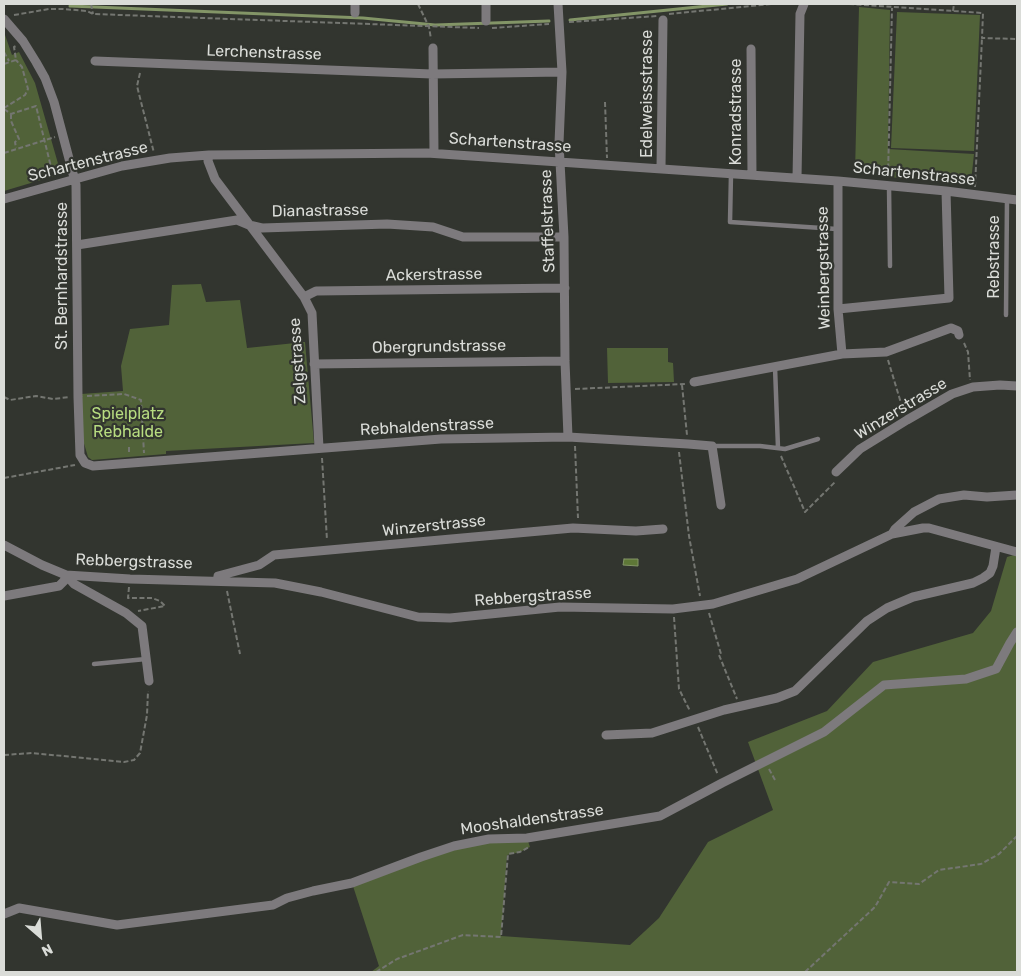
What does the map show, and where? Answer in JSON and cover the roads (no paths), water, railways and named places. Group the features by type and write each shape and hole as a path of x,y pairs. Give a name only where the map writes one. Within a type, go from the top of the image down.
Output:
{"street":[{"path":"486,4 486,21"},
{"name":"Staffelstrasse","path":"558,4 562,72 559,143 564,237 565,361 571,437"},
{"path":"798,178 800,14 804,4"},
{"name":"St. Bernhardstrasse","path":"4,20 23,41 44,78 54,102 75,178 80,455 85,463"},
{"name":"Edelweissstrasse","path":"662,168 663,20"},
{"path":"433,48 434,153"},
{"name":"Konradstrasse","path":"751,48 752,175"},
{"name":"Lerchenstrasse","path":"95,61 432,74 562,72"},
{"name":"Schartenstrasse","path":"4,199 75,178 122,166 156,160 208,155 434,153 838,181 1017,200"},
{"name":"Zelgstrasse","path":"208,155 208,161 215,179 304,297 312,313 320,448"},
{"name":"Weinbergstrasse","path":"838,181 838,309 842,354"},
{"path":"838,309 949,298 946,191"},
{"name":"Dianastrasse","path":"77,245 237,220 262,228 387,224 433,227 463,237 564,237"},
{"name":"Ackerstrasse","path":"304,297 316,291 565,288"},
{"path":"694,382 842,354 886,352 952,328 958,331 959,335"},
{"name":"Obergrundstrasse","path":"314,364 565,361"},
{"name":"Winzerstrasse","path":"836,472 860,449 952,394 973,387 1017,386"},
{"name":"Rebhaldenstrasse","path":"85,463 93,466 441,439 571,437 712,446"},
{"path":"712,446 721,505"},
{"path":"892,534 914,512 939,499 964,495 987,497 1017,495"},
{"name":"Winzerstrasse","path":"222,581 218,576 259,565 274,555 578,528 636,531 663,529"},
{"name":"Rebbergstrasse","path":"4,545 42,565 66,574 130,580 274,583 322,592 418,617 450,618 560,607 673,609 797,579 892,534 929,528 1017,552"},
{"path":"606,734 652,734 694,719 739,706 777,698 795,691 867,621 887,608 913,598 973,583 990,573 996,547"},
{"path":"4,596 59,586 64,581 66,574"},
{"name":"Rebbergstrasse","path":"66,574 74,584 126,613 142,626 149,681"},
{"name":"Mooshaldenstrasse","path":"4,914 19,908 117,925 273,905 287,898 313,890 352,883 454,846 488,839 527,838 660,816 824,732 884,685 966,679 996,669 1017,632"}],"lane":[{"path":"731,174 730,222 837,228"},
{"path":"888,186 890,266"},
{"name":"Rebstrasse","path":"1006,315 1007,198"},
{"path":"775,367 778,448"},
{"path":"712,446 760,446 785,449 818,439"},
{"path":"94,664 147,659"}],"waterway":[{"path":"570,20 727,4"},
{"path":"70,6 363,18 435,25 549,21"}],"park label":[{"name":"Spielplatz Rebhalde","path":"128,423"}]}
